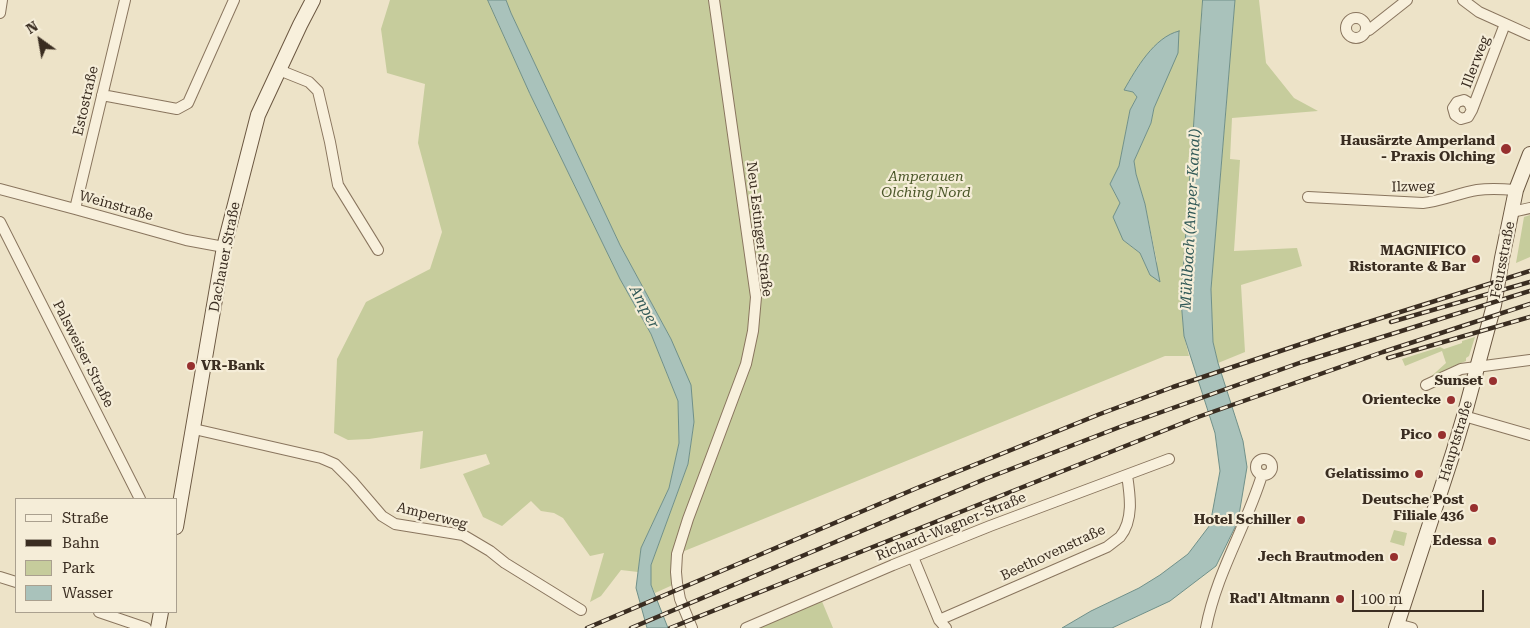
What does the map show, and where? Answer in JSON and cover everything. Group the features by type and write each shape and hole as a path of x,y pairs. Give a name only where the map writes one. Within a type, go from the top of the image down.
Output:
{"street":[{"path":"0,12 2,0"},
{"name":"Estostraße","path":"75,209 125,0"},
{"path":"102,95 177,109 188,103 234,0"},
{"name":"Dachauer Straße","path":"178,516 224,247 258,115 313,0"},
{"name":"Neu-Estinger Straße","path":"692,628 680,599 676,572 677,554 688,518 746,364 753,331 756,297 714,0"},
{"path":"1366,30 1370,30 1407,0"},
{"path":"1463,0 1479,12 1530,35"},
{"name":"Illerweg","path":"1472,110 1504,24"},
{"path":"279,70 309,82 318,91 338,185 378,250"},
{"name":"Feursstraße","path":"1477,367 1494,305 1516,190 1530,154"},
{"name":"Ilzweg","path":"1308,197 1423,203 1436,202 1476,190 1496,188 1516,190"},
{"name":"Weinstraße","path":"0,189 186,240 224,247"},
{"path":"1512,212 1530,208"},
{"name":"Palsweiser Straße","path":"0,222 139,498"},
{"path":"1426,385 1461,369 1530,360"},
{"name":"Hauptstraße","path":"1397,626 1453,453 1477,367"},
{"path":"1464,416 1530,435"},
{"name":"Amperweg","path":"194,429 321,458 335,464 382,516 395,524 463,535 581,610"},
{"name":"Richard-Wagner-Straße","path":"746,628 913,557 1032,510 1170,459"},
{"name":"Beethovenstraße","path":"913,557 942,624 1107,547 1120,537 1126,527 1130,509 1128,475"},
{"path":"1206,628 1223,570 1245,522 1262,475"},
{"path":"0,577 15,582"},
{"path":"102,613 146,628"},
{"path":"158,628 161,613"},
{"path":"1397,626 1412,628"}],"green space":[{"path":"390,0 488,0 530,94 620,279 651,334 678,401 679,443 669,488 641,548 638,572 621,570 601,596 590,602 604,553 590,556 563,518 554,513 541,511 531,501 502,526 483,517 463,474 490,464 486,454 420,469 423,431 369,439 348,440 334,433 337,359 366,302 430,269 442,232 418,143 425,84 387,73 381,29"},
{"name":"Amperauen Olching Nord","path":"506,0 1203,0 1181,300 1184,336 1189,356 1165,356 677,554 677,583 655,593 651,585 651,565 688,464 694,422 671,339 620,245","holes":["1162,88 1154,108 1151,123 1134,161 1157,262 1150,275 1140,253 1123,240 1120,203 1110,184 1119,167 1130,110 1137,97 1133,92 1124,90"]},
{"path":"1235,0 1259,0 1266,63 1294,98 1318,111 1232,118 1230,159 1240,160 1234,251 1297,248 1302,266 1241,285 1245,352 1218,363 1213,342 1211,289"},
{"path":"1530,215 1530,257 1516,263 1524,217"},
{"path":"1475,337 1466,361 1426,381 1446,363 1442,351 1405,366 1402,359 1440,347 1444,349"},
{"path":"1394,530 1407,533 1404,546 1390,542"},
{"path":"821,599 833,628 758,628"}],"water":[{"name":"Amper","path":"488,0 506,0 620,245 671,339 691,385 694,422 688,464 651,565 651,585 668,628 647,628 636,588 641,548 669,488 679,443 678,401 651,334 620,279 530,94"},
{"name":"Mühlbach (Amper-Kanal)","path":"1203,0 1235,0 1211,289 1213,342 1243,441 1247,467 1238,521 1216,566 1170,601 1112,628 1062,628 1160,575 1188,554 1210,525 1220,471 1215,433 1184,336 1181,300"},
{"path":"1179,31 1178,53 1134,161 1145,204 1160,282 1150,275 1140,253 1123,240 1113,217 1120,203 1110,184 1119,166 1130,110 1137,97 1133,92 1124,90 1140,64 1154,47 1170,34"}],"railway":[{"path":"587,628 917,488 1100,414 1173,387 1337,332 1530,271"},
{"path":"1391,322 1530,282"},
{"path":"631,628 985,479 1125,425 1302,362 1530,291"},
{"path":"670,628 1198,417 1383,352 1530,304"},
{"path":"1388,358 1530,317"}],"place":[{"name":"Hausärzte Amperland - Praxis Olching","path":"1506,149"},
{"name":"MAGNIFICO Ristorante & Bar","path":"1476,259"},
{"name":"VR-Bank","path":"191,366"},
{"name":"Sunset","path":"1493,381"},
{"name":"Orientecke","path":"1451,400"},
{"name":"Pico","path":"1442,435"},
{"name":"Gelatissimo","path":"1419,474"},
{"name":"Deutsche Post Filiale 436","path":"1474,508"},
{"name":"Hotel Schiller","path":"1301,520"},
{"name":"Edessa","path":"1492,541"},
{"name":"Jech Brautmoden","path":"1394,557"},
{"name":"Rad'l Altmann","path":"1340,599"}]}
